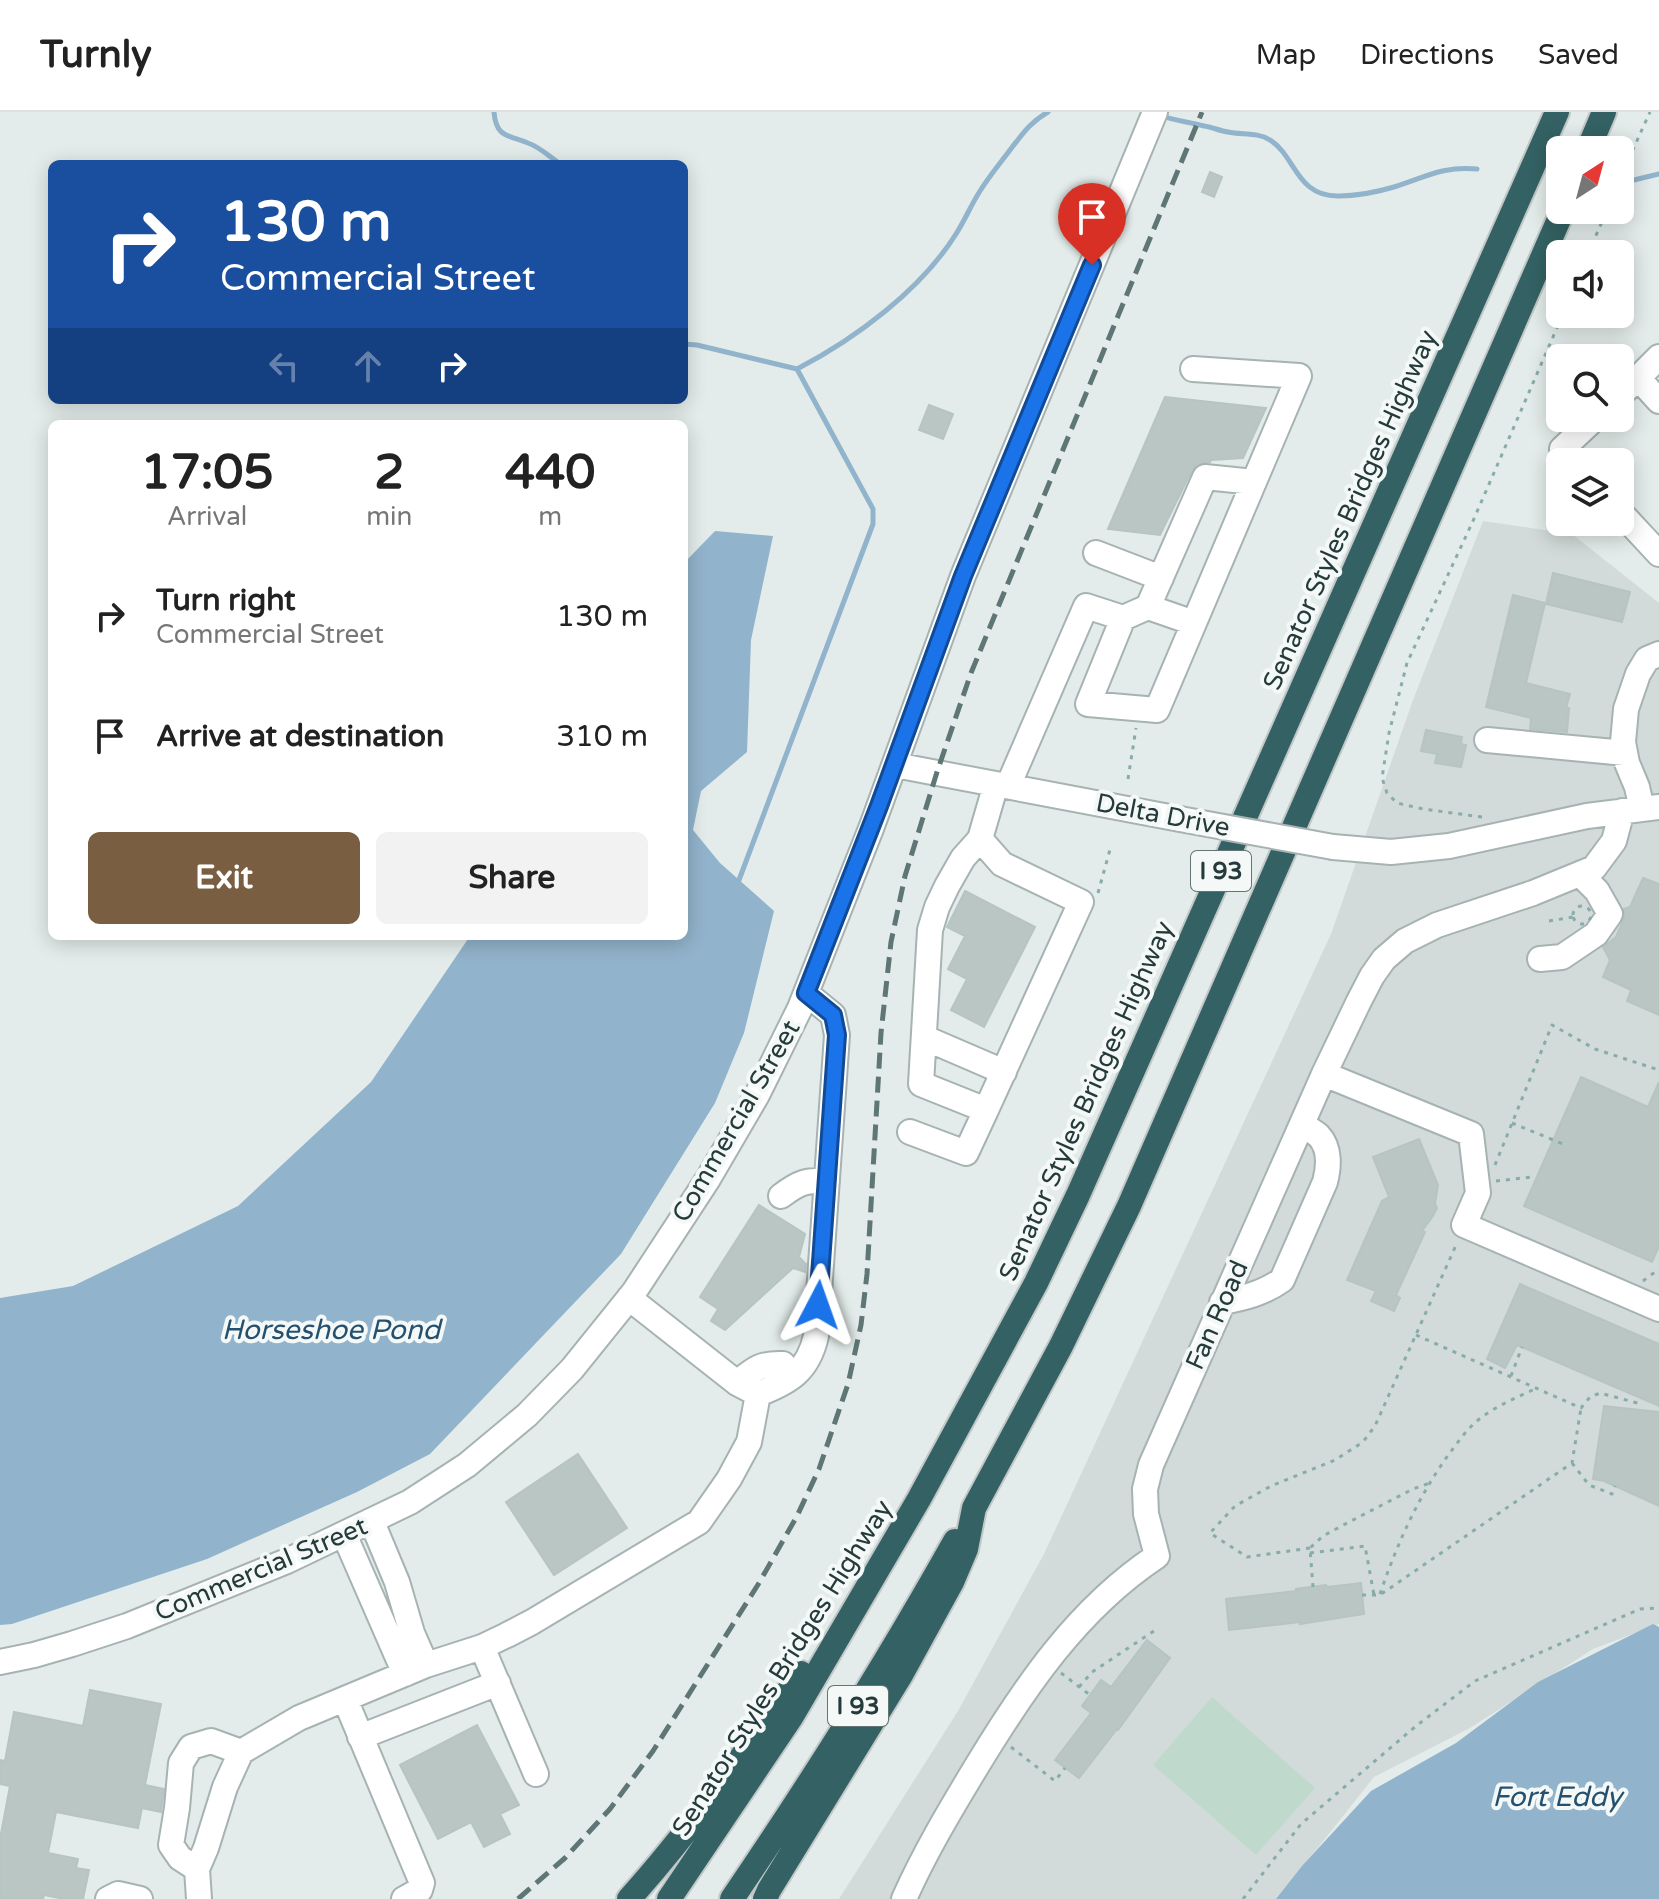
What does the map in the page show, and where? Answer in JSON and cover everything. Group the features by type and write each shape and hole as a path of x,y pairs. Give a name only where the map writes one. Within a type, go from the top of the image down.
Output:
{"highway":[{"name":"Senator Styles Bridges Highway","path":"669,1899 792,1716 919,1499 1036,1283 1078,1195 1557,112"},
{"path":"1594,136 1604,112"},
{"name":"I 93","path":"732,1899 800,1800 895,1646 1061,1346 1129,1206 1557,224"},
{"path":"765,1899 901,1675 952,1582 966,1549 974,1508"},
{"path":"629,1899 724,1783 810,1660 851,1613"}],"street":[{"name":"Commercial Street","path":"0,1662 127,1626 287,1561 372,1522 443,1482 510,1431 572,1369 629,1298 708,1179 757,1095 806,993 895,765 963,576 1153,117"},
{"path":"1634,382 1659,357"},
{"path":"1123,618 1088,704 1157,710 1299,376 1193,369"},
{"path":"1638,378 1659,401"},
{"path":"1563,448 1580,432"},
{"path":"986,1110 921,1084 930,930 937,907 963,858 980,839 1086,606 1123,618 1148,607 1205,477 1254,482"},
{"path":"1634,527 1659,554"},
{"path":"1096,553 1161,578"},
{"path":"1148,607 1194,623"},
{"path":"1641,809 1623,742 1626,709 1638,674 1647,659 1659,654"},
{"path":"1487,740 1625,753"},
{"name":"Delta Drive","path":"895,765 1333,847 1391,852 1449,846 1587,816 1641,809"},
{"name":"Fan Road","path":"904,1899 944,1820 1018,1700 1076,1624 1104,1596 1157,1556 1146,1514 1145,1489 1151,1465 1324,1074 1372,976 1384,959 1405,941 1437,925 1533,893 1594,868 1641,809"},
{"path":"910,1132 966,1153 1081,902 1002,864 980,839"},
{"path":"1540,959 1562,957 1596,934 1610,914 1597,891 1580,874"},
{"path":"629,1298 748,1389 780,1385 805,1366 816,1336 837,1035 833,1015 806,993"},
{"path":"925,1038 1004,1072"},
{"path":"1324,1074 1471,1134 1478,1193 1464,1225 1659,1309"},
{"path":"1222,1302 1249,1297 1282,1280 1329,1167 1325,1146 1319,1136 1302,1125"},
{"path":"781,1196 797,1184 827,1181"},
{"path":"199,1899 197,1869 225,1787 241,1752 295,1720 416,1670 482,1647 532,1622 699,1522 729,1479 749,1442 748,1389"},
{"path":"372,1522 397,1582 412,1633 416,1670"},
{"path":"344,1534 416,1670"},
{"path":"482,1647 536,1774"},
{"path":"360,1737 498,1683"},
{"path":"345,1699 422,1883 420,1890 404,1899"},
{"path":"197,1869 180,1858 171,1845 181,1763 191,1747 211,1741 241,1752"},
{"path":"108,1899 118,1894 140,1899"}],"path":[{"path":"1634,147 1650,112"},
{"path":"1486,818 1397,803 1387,793 1382,778 1389,733 1407,663 1557,328"},
{"path":"1128,779 1139,708"},
{"path":"1081,902 1097,898 1111,846"},
{"path":"1581,906 1587,907 1591,915 1589,921 1581,924 1573,917 1573,911 1581,906"},
{"path":"1549,921 1573,917"},
{"path":"1494,1167 1552,1025 1595,1049 1659,1070"},
{"path":"1512,1123 1563,1144"},
{"path":"1478,1193 1486,1188 1489,1181 1532,1177"},
{"path":"1374,1596 1365,1546 1247,1557 1210,1533 1235,1506 1271,1486 1335,1460 1363,1442 1375,1426 1464,1225"},
{"path":"1637,1286 1659,1269"},
{"path":"1416,1335 1581,1408"},
{"path":"1511,1376 1522,1347"},
{"path":"1380,1595 1402,1535 1439,1468 1468,1429 1483,1416 1537,1388"},
{"path":"1362,1595 1380,1595 1572,1463 1581,1408 1590,1397 1600,1393 1641,1404"},
{"path":"1572,1463 1589,1485 1612,1494 1615,1486"},
{"path":"1313,1587 1310,1550 1323,1536 1430,1483"},
{"path":"1243,1899 1301,1824 1416,1726 1475,1681 1640,1609 1659,1608"},
{"path":"1079,1687 1092,1672 1154,1631"},
{"path":"1058,1671 1090,1695"},
{"path":"1009,1745 1055,1781 1065,1768"}],"shaded area":[{"path":"1483,521 1546,530 1546,536 1575,536 1659,603 1659,1624 1593,1649 1470,1728 1374,1777 1277,1899 839,1899 958,1711 1044,1554 1331,934 1413,700"}],"green space":[{"path":"1212,1697 1315,1788 1256,1855 1153,1765"}],"water":[{"name":"Horseshoe Pond","path":"715,531 773,536 751,640 747,752 701,791 693,830 720,863 774,911 744,1033 715,1103 621,1254 430,1454 357,1492 207,1559 12,1624 0,1625 0,1298 73,1286 238,1206 371,1082 467,940 688,940 688,559"},
{"name":"Fort Eddy","path":"1653,1624 1659,1627 1659,1899 1276,1899 1371,1791 1456,1743 1538,1682"}],"building":[{"path":"1210,172 1222,177 1214,197 1202,192"},
{"path":"1165,397 1266,408 1243,458 1211,460 1198,464 1192,470 1160,535 1108,529"},
{"path":"929,405 953,414 943,439 919,430"},
{"path":"1553,573 1630,592 1622,622 1546,604"},
{"path":"1513,595 1545,603 1526,683 1570,694 1566,708 1569,708 1567,732 1530,729 1531,718 1486,707"},
{"path":"1426,730 1462,737 1461,744 1466,745 1461,767 1435,763 1437,754 1421,751"},
{"path":"1643,878 1659,884 1659,1015 1627,1001 1631,990 1603,977 1610,960 1603,947 1616,937 1625,916 1624,909 1630,907"},
{"path":"965,891 1035,927 984,1027 951,1010 967,979 948,969 965,936 947,927"},
{"path":"1581,1077 1648,1107 1659,1082 1659,1246 1652,1262 1524,1206"},
{"path":"1419,1139 1438,1185 1437,1208 1422,1231 1425,1232 1396,1295 1400,1298 1394,1311 1371,1301 1376,1291 1347,1280 1382,1201 1389,1197 1373,1157"},
{"path":"759,1205 805,1234 799,1257 806,1264 805,1272 793,1268 725,1330 711,1321 718,1309 700,1297"},
{"path":"1520,1284 1659,1344 1659,1406 1517,1345 1505,1368 1487,1359"},
{"path":"1604,1406 1659,1412 1659,1506 1593,1479"},
{"path":"578,1454 627,1528 554,1575 506,1502"},
{"path":"1361,1583 1364,1614 1229,1630 1226,1599"},
{"path":"1147,1640 1170,1658 1079,1778 1055,1760 1091,1713 1082,1706 1101,1680 1111,1687"},
{"path":"90,1690 161,1704 145,1785 164,1789 161,1812 142,1808 138,1828 56,1812 48,1853 78,1859 76,1868 89,1870 83,1899 44,1895 43,1899 0,1899 0,1839 10,1786 0,1784 0,1760 5,1761 14,1712 83,1726"},
{"path":"477,1725 519,1805 500,1814 510,1834 484,1847 471,1822 438,1839 400,1765"}],"waterway":[{"path":"494,112 501,131 537,147 555,160"},
{"path":"688,344 797,369 841,343 885,311 925,274 956,234 996,168 1029,127 1048,112"},
{"path":"1162,116 1265,137 1279,147 1305,183 1325,195 1367,193 1444,171 1477,169"},
{"path":"1634,180 1659,174"},
{"path":"739,880 873,524 873,509 797,369"}],"railway":[{"path":"518,1899 565,1858 610,1809 653,1751 759,1583 797,1516 819,1469 848,1384 861,1325 867,1274 881,1033 891,942 905,876 971,673 1202,112"}],"route":[{"path":"818,1305 837,1035 833,1015 806,993 879,806 963,576 1092,265"}]}
